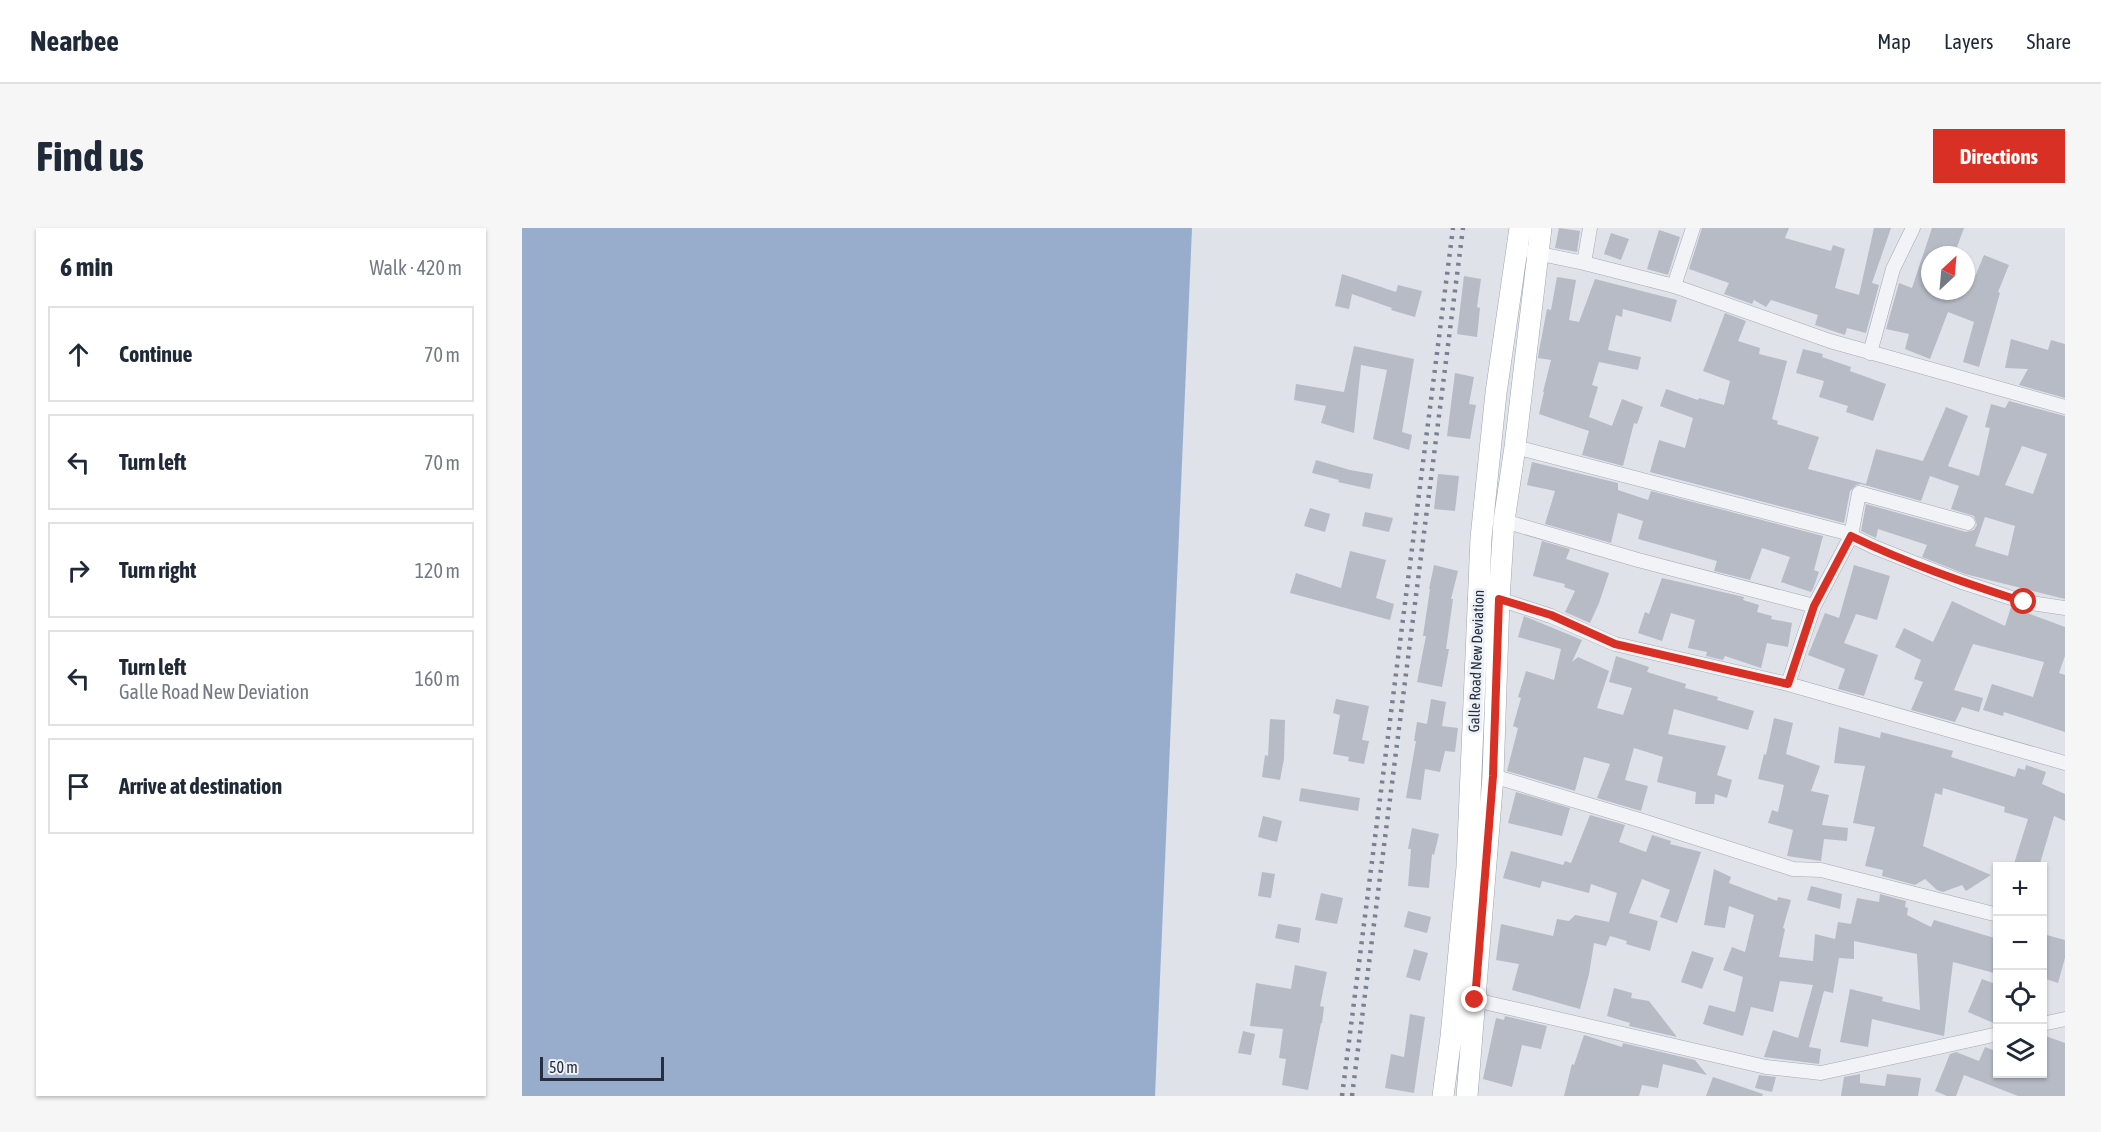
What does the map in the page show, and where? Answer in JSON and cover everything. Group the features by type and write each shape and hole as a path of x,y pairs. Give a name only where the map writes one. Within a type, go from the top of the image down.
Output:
{"main road":[{"name":"Galle Road New Deviation","path":"1467,1096 1493,776 1504,521 1541,228"},
{"name":"Galle Road New Deviation","path":"1443,1096 1451,1037 1467,867 1481,538 1496,393 1519,238"}],"street":[{"path":"1584,263 1590,228"},
{"path":"1674,286 1693,228"},
{"path":"1870,353 1893,269 1913,228"},
{"path":"1519,238 1538,255 1584,263 1674,286 1870,353 2065,407"},
{"path":"1515,447 1843,532 1874,547 1962,582 2024,602 2065,608"},
{"path":"1788,684 1814,606 1851,536 1859,493 1968,523"},
{"path":"1504,521 1638,560 1814,606"},
{"path":"1499,599 1551,615 1615,644 1788,684 2065,763"},
{"path":"1493,776 1793,869 1821,870 1993,914"},
{"path":"1475,1000 1766,1066 1821,1073 1993,1035"},
{"path":"2047,1023 2065,1019"}],"water":[{"path":"522,228 1192,228 1155,1096 522,1096"}],"building":[{"path":"1559,228 1580,231 1577,252 1555,248"},
{"path":"1702,228 1789,228 1785,238 1831,251 1833,245 1845,249 1835,288 1859,295 1874,228 1891,228 1872,283 1879,285 1866,333 1847,328 1845,335 1815,325 1818,315 1771,300 1766,307 1754,300 1752,304 1724,294 1729,283 1689,269"},
{"path":"1932,228 1964,228 1957,246 1926,246"},
{"path":"1659,230 1680,237 1668,275 1647,269"},
{"path":"1611,233 1629,239 1621,260 1604,254"},
{"path":"1984,255 2009,265 1998,292 2000,293 1979,367 1963,362 1974,322 1948,312 1930,359 1905,349 1909,334 1886,329 1899,283 1912,288 1921,261 1921,300 1975,300 1975,277"},
{"path":"1342,274 1396,292 1398,285 1422,291 1415,317 1352,294 1349,309 1335,306"},
{"path":"1464,276 1481,279 1477,307 1480,308 1477,337 1457,334"},
{"path":"1557,277 1576,280 1569,320 1579,322 1595,279 1677,300 1671,322 1623,309 1622,317 1616,315 1608,350 1641,357 1638,370 1599,362 1592,385 1598,387 1589,417 1612,426 1622,399 1643,407 1637,424 1634,423 1623,466 1582,455 1589,431 1539,414 1551,360 1538,358 1547,309 1551,310"},
{"path":"1725,313 1746,321 1738,341 1760,348 1759,354 1787,361 1772,419 1778,421 1777,424 1819,437 1808,469 1866,484 1876,449 1923,461 1946,407 1968,416 1948,466 1979,476 1990,428 1985,427 1991,404 2005,408 2009,401 2065,416 2065,599 1965,574 1922,557 1927,545 1878,529 1876,538 1861,531 1866,504 1966,532 1974,530 1977,525 1974,516 1951,509 1959,486 1930,476 1921,501 1861,484 1856,485 1850,491 1844,523 1650,472 1659,440 1685,448 1693,418 1660,406 1666,389 1698,400 1699,398 1724,405 1730,381 1703,371","holes":["2022,446 2047,454 2033,494 2005,485","1985,517 2015,526 2008,556 1975,546"]},
{"path":"2011,339 2048,350 2051,340 2065,344 2065,398 2019,385 2028,369 2005,368"},
{"path":"1354,346 1414,359 1402,432 1412,435 1409,450 1373,439 1387,370 1361,365 1354,433 1321,423 1326,406 1294,400 1296,384 1344,392"},
{"path":"1803,349 1823,354 1822,357 1851,367 1850,371 1886,384 1873,421 1846,412 1848,406 1819,397 1824,381 1796,373"},
{"path":"1455,373 1474,377 1469,404 1476,405 1470,439 1447,436"},
{"path":"1316,460 1373,474 1370,489 1312,473"},
{"path":"1532,462 1618,483 1618,490 1648,500 1651,491 1823,536 1814,570 1819,572 1813,589 1811,592 1781,582 1790,557 1762,548 1750,580 1714,571 1717,561 1638,539 1643,521 1618,513 1611,543 1545,524 1555,491 1527,485"},
{"path":"1438,474 1459,476 1455,511 1434,509"},
{"path":"1310,508 1330,514 1325,532 1304,526"},
{"path":"1365,512 1393,518 1389,532 1362,526"},
{"path":"1542,541 1570,549 1566,559 1609,573 1590,623 1565,612 1575,591 1564,587 1565,584 1533,576"},
{"path":"1350,551 1386,560 1376,598 1394,604 1390,620 1290,593 1296,573 1341,588"},
{"path":"1434,565 1458,571 1451,599 1453,599 1446,649 1449,649 1442,687 1417,682 1426,636 1423,636"},
{"path":"1854,565 1890,576 1877,620 1856,614 1844,643 1878,655 1864,696 1838,689 1845,669 1808,655 1825,613 1839,618"},
{"path":"1662,578 1744,597 1743,600 1759,605 1757,612 1772,616 1771,619 1792,623 1788,647 1767,643 1761,668 1725,656 1723,660 1706,656 1707,652 1688,648 1695,620 1671,613 1662,641 1638,633 1645,612 1649,614"},
{"path":"1952,601 2005,626 2011,607 2065,627 2065,656 2059,673 2065,675 2065,732 2004,712 2003,716 1983,710 1992,684 2033,697 2044,662 1973,644 1954,690 1983,698 1979,712 1962,707 1955,722 1911,710 1923,682 1914,679 1921,660 1895,647 1904,628 1933,642"},
{"path":"1524,616 1582,640 1572,662 1578,657 1609,671 1597,708 1623,715 1632,688 1609,682 1616,656 1649,667 1647,672 1686,684 1685,688 1718,697 1717,700 1754,711 1748,730 1674,709 1668,734 1726,746 1717,775 1732,780 1727,798 1715,794 1714,804 1695,804 1696,792 1657,782 1663,757 1634,748 1625,780 1648,786 1641,811 1597,798 1610,764 1584,757 1575,791 1507,771 1518,728 1513,726 1521,698 1518,697 1526,671 1554,680 1561,649 1518,637"},
{"path":"1336,699 1369,706 1362,740 1369,741 1364,764 1348,761 1349,757 1333,754 1340,715 1333,713"},
{"path":"1431,699 1446,702 1442,726 1458,728 1455,752 1445,751 1440,772 1425,769 1421,800 1406,798 1417,722 1427,724"},
{"path":"1774,718 1793,723 1786,754 1820,766 1811,791 1829,795 1822,825 1848,828 1847,841 1824,839 1821,861 1787,856 1793,830 1768,823 1772,810 1778,812 1784,785 1758,779"},
{"path":"1270,719 1285,720 1284,759 1280,780 1262,777 1265,755 1268,756"},
{"path":"1839,727 1880,738 1881,732 1953,751 1951,757 2015,777 2018,768 2025,770 2026,765 2046,772 2042,784 2065,794 2065,821 2054,816 2040,862 2015,862 2028,819 2004,812 2005,807 1943,788 1942,795 1935,793 1923,846 1991,875 1966,891 1962,885 1943,892 1937,890 1925,879 1915,885 1882,876 1883,870 1865,866 1875,827 1853,823 1865,766 1834,763"},
{"path":"1301,788 1360,798 1358,811 1299,801"},
{"path":"1516,792 1570,808 1562,836 1508,823"},
{"path":"1590,815 1625,825 1619,842 1646,852 1652,835 1671,841 1670,844 1701,852 1677,923 1660,917 1670,890 1642,879 1629,913 1658,921 1650,951 1626,944 1627,941 1610,936 1606,946 1594,943 1580,1009 1512,990 1519,964 1496,960 1501,924 1553,936 1557,919 1569,921 1575,915 1609,922 1617,893 1591,884 1589,893 1542,881 1540,888 1503,878 1511,851 1563,865 1565,861 1571,863"},
{"path":"1263,816 1282,821 1277,842 1258,837"},
{"path":"1412,828 1439,834 1434,855 1432,854 1429,888 1408,886 1411,849 1408,849"},
{"path":"1714,869 1731,877 1729,883 1777,901 1778,897 1791,900 1783,928 1785,929 1779,957 1813,961 1815,934 1835,939 1838,922 1851,924 1857,898 1879,902 1880,894 1906,901 1907,915 1931,927 1934,920 1993,938 1993,973 1953,962 1944,1036 1872,1019 1868,1047 1840,1042 1850,989 1883,997 1882,1001 1920,1010 1917,954 1854,941 1854,959 1839,958 1833,993 1824,991 1809,1047 1821,1049 1819,1064 1764,1057 1773,1030 1798,1038 1813,985 1780,981 1773,1012 1751,1007 1743,1036 1703,1024 1709,1005 1735,1012 1743,977 1723,970 1732,947 1745,952 1754,915 1729,906 1725,928 1704,925"},
{"path":"1262,872 1275,874 1271,898 1258,896"},
{"path":"1811,886 1842,894 1840,909 1807,900"},
{"path":"1321,893 1343,898 1337,924 1315,920"},
{"path":"1408,911 1431,917 1427,933 1404,927"},
{"path":"1278,924 1301,928 1299,943 1275,938"},
{"path":"2047,935 2065,940 2065,958 2058,983 2047,979"},
{"path":"1414,949 1428,953 1420,981 1406,977"},
{"path":"1692,951 1714,958 1702,989 1681,982"},
{"path":"1295,965 1327,972 1320,1006 1324,1007 1322,1023 1308,1090 1282,1085 1286,1059 1279,1058 1283,1029 1250,1026 1256,983 1291,989"},
{"path":"1982,979 1993,983 1993,1023 1968,1012"},
{"path":"1614,988 1632,993 1631,998 1649,1001 1677,1037 1629,1026 1630,1023 1607,1016"},
{"path":"1410,1014 1425,1017 1414,1093 1385,1088 1391,1054 1404,1057"},
{"path":"1505,1016 1547,1026 1541,1049 1522,1045 1512,1087 1483,1079 1496,1018 1504,1020"},
{"path":"1243,1031 1255,1034 1251,1055 1238,1053"},
{"path":"1584,1035 1622,1047 1623,1043 1695,1060 1707,1075 1663,1064 1658,1088 1642,1085 1639,1096 1564,1096 1572,1064 1574,1065"},
{"path":"2047,1036 2065,1043 2065,1096 2018,1096 1964,1075 1956,1096 1947,1096 1935,1091 1950,1054 1956,1052 1979,1061 1985,1047 1993,1050 1993,1078 2047,1078"},
{"path":"1860,1074 1860,1083 1885,1086 1887,1074 1921,1078 1918,1096 1841,1096 1844,1077"},
{"path":"1759,1075 1776,1077 1772,1092 1755,1088"},
{"path":"1713,1077 1763,1094 1762,1096 1706,1096"}],"railway":[{"path":"1342,1096 1453,228"},
{"path":"1352,1096 1463,228"}],"route":[{"path":"1475,1000 1493,776 1499,599 1551,615 1615,644 1788,684 1814,606 1851,536 1962,582 2024,602"}]}
